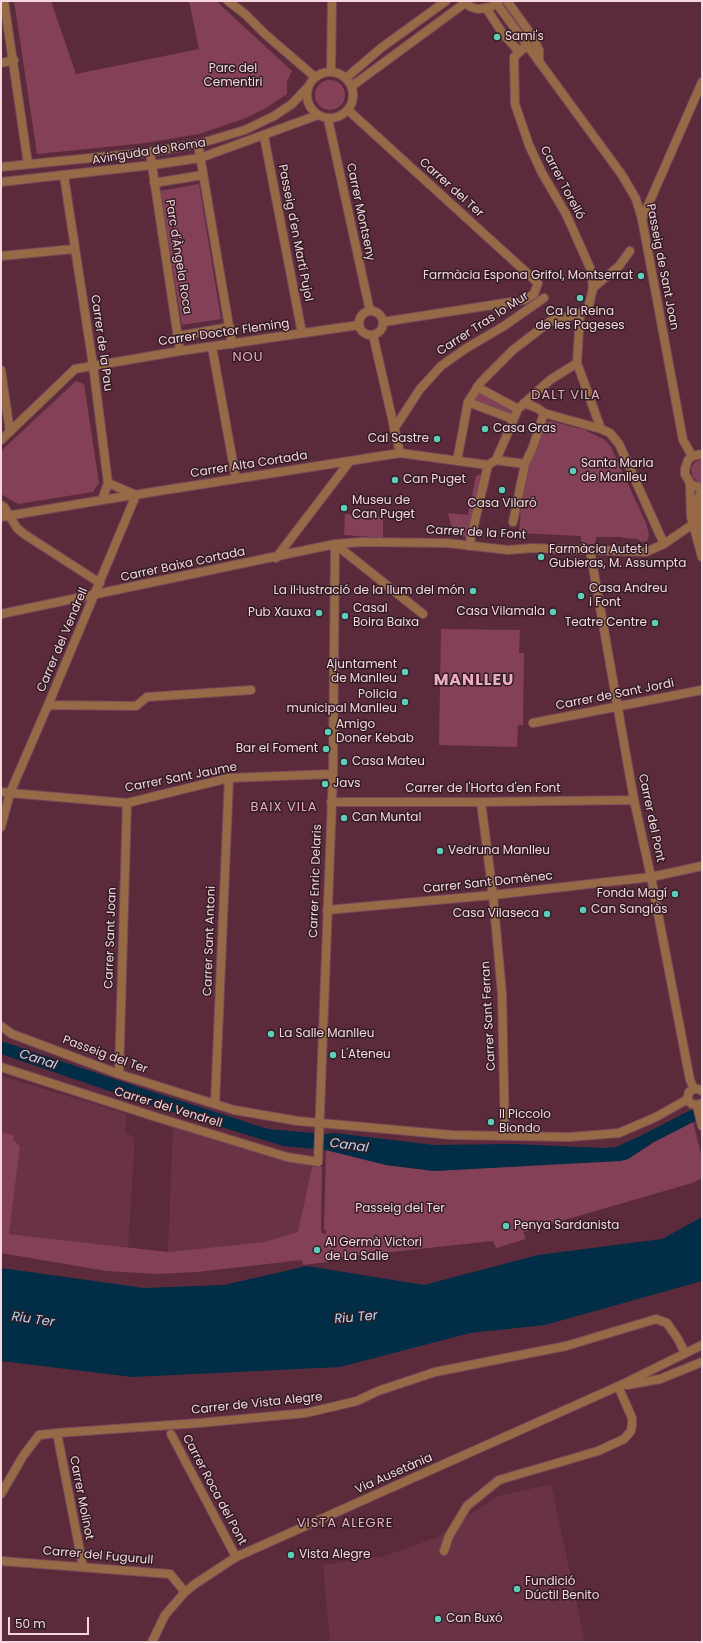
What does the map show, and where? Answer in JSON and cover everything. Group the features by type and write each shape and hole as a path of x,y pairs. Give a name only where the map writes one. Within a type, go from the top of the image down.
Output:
{"street":[{"path":"4,1 14,60 28,164"},
{"path":"331,72 332,1"},
{"path":"346,78 381,48 446,1"},
{"name":"Passeig de Sant Joan","path":"507,1 533,37 539,50 539,62"},
{"path":"232,2 315,77"},
{"path":"352,86 464,2 478,9 486,8 498,2"},
{"name":"Passeig de Sant Joan","path":"498,2 524,48 539,62 622,175 636,200 642,219 683,440 692,456"},
{"name":"Passeig de Sant Joan","path":"486,8 503,34 516,48 524,48"},
{"name":"Carrer Torelló","path":"524,48 514,57 515,104 529,146 542,173 566,214 592,270 593,288"},
{"path":"1,63 14,60"},
{"path":"331,72 339,73 346,78 352,86 354,94 352,103 348,110 336,118 328,119 318,115 310,108 307,99 307,88 315,77 323,73 331,72"},
{"path":"642,219 702,82"},
{"name":"Avinguda de Roma","path":"1,167 150,152 198,144 245,130 274,116 292,104 307,88"},
{"name":"Carrer del Ter","path":"348,110 538,283 534,294 524,300 383,322"},
{"name":"Avinguda de Roma","path":"1,182 152,166 200,158 264,136 318,115"},
{"name":"Carrer Montseny","path":"328,119 370,311"},
{"name":"Passeig d'en Martí Pujol","path":"264,136 302,334"},
{"path":"198,144 232,344"},
{"name":"Parc d'Àngela Roca","path":"150,152 180,351"},
{"path":"154,183 203,175"},
{"name":"Carrer de la Pau","path":"64,176 108,483"},
{"path":"1,256 74,249"},
{"path":"457,461 468,402 477,388 513,350 552,320 580,314 590,305 593,288 619,266 630,251"},
{"name":"Carrer Tras lo Mur","path":"394,428 420,389 440,366 504,326 544,298"},
{"path":"370,311 377,313 383,322 380,330 373,335 363,332 359,325 360,317 366,312 370,311"},
{"path":"580,314 577,363 601,429"},
{"name":"Carrer Doctor Fleming","path":"1,440 75,369 180,351 359,325"},
{"path":"178,336 230,327"},
{"path":"373,335 400,453"},
{"path":"212,347 236,479"},
{"path":"469,546 488,465 496,460 513,419 521,406 550,380 577,363"},
{"path":"1,370 10,432"},
{"path":"477,388 521,406 601,429 610,433 619,444 664,544"},
{"path":"468,402 513,419"},
{"path":"513,522 525,464 534,447 544,413"},
{"name":"Carrer Alta Cortada","path":"5,517 102,500 400,453 488,465"},
{"path":"702,454 692,456 686,464 685,469 685,474 690,483 693,524 702,557"},
{"path":"496,460 525,464"},
{"path":"276,558 350,462"},
{"path":"102,500 108,483 136,495"},
{"path":"690,483 694,486 702,488 698,499 702,549"},
{"name":"Carrer del Vendrell","path":"1,827 10,793 136,495"},
{"path":"1,505 4,507 5,517 24,534 100,583"},
{"name":"Carrer de la Font","path":"276,558 335,544 362,542 447,543 508,550 532,548 646,552 664,544 693,524"},
{"path":"335,544 423,614"},
{"name":"Carrer Enric Delaris","path":"320,1123 332,774 335,544"},
{"name":"Carrer del Pont","path":"590,550 634,800 651,877 690,1080 698,1090"},
{"name":"Carrer Baixa Cortada","path":"1,614 276,558"},
{"path":"48,705 136,706 147,697 251,690"},
{"name":"Carrer de Sant Jordi","path":"532,723 702,690"},
{"name":"Carrer Sant Jaume","path":"1,792 127,802 229,778 332,774"},
{"name":"Carrer Sant Antoni","path":"215,1104 229,778"},
{"name":"Carrer de l'Horta d'en Font","path":"331,802 634,800"},
{"name":"Carrer Sant Joan","path":"119,1074 127,802"},
{"name":"Carrer Sant Ferran","path":"481,802 493,895 502,994 505,1136"},
{"name":"Carrer Sant Domènec","path":"327,910 493,895 651,877 702,866"},
{"name":"Passeig del Ter","path":"1,1026 12,1034 119,1074 215,1104 261,1116 320,1123 452,1135 569,1137 619,1133 656,1117 688,1099"},
{"name":"Carrer del Vendrell","path":"1,1067 159,1118 287,1156 318,1162 321,1134 320,1123"},
{"path":"698,1090 688,1093 688,1099 691,1104 699,1105 702,1126"},
{"name":"Carrer de Vista Alegre","path":"1,1494 38,1436 57,1433 199,1423 306,1413 357,1401 378,1391 435,1372 566,1346 656,1319 667,1324 678,1339 685,1353"},
{"name":"Via Ausetània","path":"152,1642 165,1615 185,1592 200,1580 236,1557 620,1386 702,1346"},
{"name":"Via Ausetània","path":"620,1386 660,1380 702,1362"},
{"path":"444,1551 449,1536 467,1506 500,1480 598,1452 624,1438 631,1431 632,1418 620,1386"},
{"name":"Carrer Molinot","path":"57,1433 83,1567"},
{"name":"Carrer Roca del Pont","path":"171,1434 236,1557"},
{"name":"Carrer del Fugurull","path":"1,1560 170,1574 185,1592"}],"shaded area":[{"path":"1,1076 127,1114 125,1132 135,1138 128,1247 9,1234 20,1147 13,1139 13,1135 1,1132"},
{"path":"173,1126 312,1167 298,1232 264,1242 168,1252"},
{"path":"551,1484 585,1642 330,1642 323,1565 385,1556 438,1537 496,1497"}],"green space":[{"name":"Parc del Cementiri","path":"14,1 51,1 76,74 199,49 189,1 216,1 292,71 287,82 287,94 266,108 246,118 199,134 146,143 37,154"},
{"path":"330,80 341,84 345,95 341,106 330,110 319,106 315,95 319,84"},
{"path":"199,184 221,319 182,325 160,191"},
{"path":"76,381 84,384 99,483 93,492 18,504 1,494 1,451"},
{"path":"478,391 514,410 512,415 472,400"},
{"path":"550,421 585,430 605,440 611,447 646,523 649,535 647,541 641,542 638,539 622,537 596,537 595,544 581,544 581,536 519,533 522,494 528,461 538,448 546,422"},
{"path":"702,459 702,482 699,482 693,478 691,468 695,462"},
{"path":"482,474 467,538 453,533 448,513 468,515 476,476"},
{"path":"345,514 383,517 383,538 344,535"},
{"path":"441,629 520,630 519,653 524,653 523,725 518,725 517,747 439,745"},
{"name":"Passeig del Ter","path":"693,1122 702,1158 702,1178 692,1183 523,1232 526,1239 496,1248 493,1241 327,1259 327,1262 303,1265 302,1260 197,1272 157,1274 106,1271 1,1253 1,1132 14,1135 13,1139 20,1147 9,1234 168,1252 264,1242 298,1232 312,1167 322,1167 321,1231 322,1233 326,1234 326,1230 324,1229 326,1150 386,1165 434,1171 628,1159 654,1142"}],"water":[{"name":"Canal","path":"1,1041 268,1129 327,1134 334,1133 434,1145 512,1144 604,1148 616,1147 689,1111 702,1108 702,1120 693,1122 654,1142 628,1159 621,1161 434,1171 386,1165 326,1150 283,1146 150,1105 1,1054"},
{"name":"Riu Ter","path":"702,1217 702,1281 545,1325 470,1333 340,1367 132,1377 1,1361 1,1268 144,1288 224,1285 307,1266 424,1285 538,1255 662,1239"}],"place":[{"name":"Sami's","path":"497,37"},
{"name":"Farmàcia Espona Grifol, Montserrat","path":"641,276"},
{"name":"Ca la Reina de les Pageses","path":"580,298"},
{"name":"Casa Gras","path":"485,429"},
{"name":"Cal Sastre","path":"437,439"},
{"name":"Santa Maria de Manlleu","path":"573,471"},
{"name":"Can Puget","path":"395,480"},
{"name":"Casa Vilaró","path":"502,490"},
{"name":"Museu de Can Puget","path":"344,508"},
{"name":"Farmàcia Autet i Gubieras, M. Assumpta","path":"541,557"},
{"name":"La il·lustració de la llum del món","path":"473,591"},
{"name":"Casa Andreu i Font","path":"581,596"},
{"name":"Casa Vilamala","path":"553,612"},
{"name":"Pub Xauxa","path":"319,613"},
{"name":"Casal Boira Baixa","path":"345,616"},
{"name":"Teatre Centre","path":"655,623"},
{"name":"Ajuntament de Manlleu","path":"405,672"},
{"name":"Policia municipal Manlleu","path":"405,702"},
{"name":"Amigo Doner Kebab","path":"328,732"},
{"name":"Bar el Foment","path":"326,749"},
{"name":"Casa Mateu","path":"344,762"},
{"name":"Javs","path":"325,784"},
{"name":"Can Muntal","path":"344,818"},
{"name":"Vedruna Manlleu","path":"440,851"},
{"name":"Fonda Magí","path":"675,894"},
{"name":"Can Sanglàs","path":"583,910"},
{"name":"Casa Vilaseca","path":"547,914"},
{"name":"La Salle Manlleu","path":"271,1034"},
{"name":"L'Ateneu","path":"333,1055"},
{"name":"Il Piccolo Biondo","path":"491,1122"},
{"name":"Penya Sardanista","path":"506,1226"},
{"name":"Al Germà Victori de La Salle","path":"317,1250"},
{"name":"Vista Alegre","path":"291,1555"},
{"name":"Fundició Dúctil Benito","path":"517,1589"},
{"name":"Can Buxó","path":"438,1619"}],"district":[{"name":"NOU","path":"248,358"},
{"name":"DALT VILA","path":"566,396"},
{"name":"MANLLEU","path":"474,681"},
{"name":"BAIX VILA","path":"284,808"},
{"name":"VISTA ALEGRE","path":"345,1524"}]}
